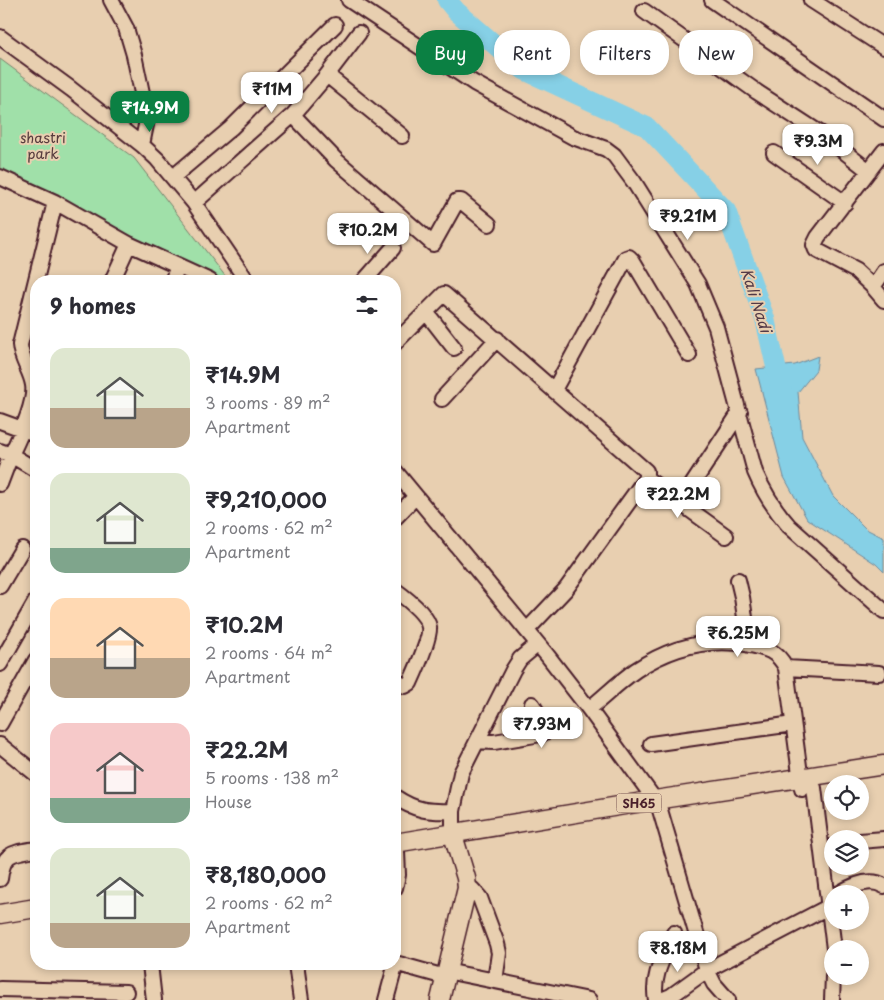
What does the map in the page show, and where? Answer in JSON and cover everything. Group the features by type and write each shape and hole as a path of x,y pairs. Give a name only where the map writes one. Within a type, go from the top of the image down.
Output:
{"main road":[{"name":"SH65","path":"806,785 884,765"},
{"name":"SH65","path":"869,778 884,775"},
{"name":"SH65","path":"401,848 657,805 806,785 824,784"},
{"path":"440,1000 467,888 466,878 454,839"},
{"path":"0,905 30,900"},
{"path":"0,914 30,909"}],"street":[{"path":"111,0 126,28 136,64 146,112 146,125 142,145"},
{"path":"349,0 474,83 573,137 606,149 614,155 634,182 698,284 716,327 755,472 763,493 776,511 811,548 884,611"},
{"path":"712,0 884,119"},
{"path":"811,0 884,47"},
{"path":"644,11 757,92 823,135 869,170"},
{"path":"173,177 231,128 335,25"},
{"path":"194,203 293,115 359,33"},
{"path":"0,37 71,89 142,145 173,177 194,203 243,275"},
{"path":"327,75 402,136"},
{"path":"293,115 336,160 433,244 456,201 461,201 489,224"},
{"path":"884,151 818,237 814,245 816,250 856,271 884,300"},
{"path":"774,153 845,202"},
{"path":"0,177 54,202 129,244 196,275"},
{"path":"36,275 54,202"},
{"path":"115,275 129,244"},
{"path":"369,275 393,248"},
{"path":"554,390 626,258 629,257 689,355"},
{"path":"175,275 178,267"},
{"path":"873,287 884,271"},
{"path":"401,337 444,294 646,470 646,478 566,589 527,630"},
{"path":"30,301 21,338 21,355 30,376"},
{"path":"426,312 454,348"},
{"path":"442,399 497,339"},
{"path":"0,484 6,453 23,429 30,407"},
{"path":"680,503 740,412"},
{"path":"0,421 30,432"},
{"path":"6,453 30,467"},
{"path":"646,478 726,536"},
{"path":"401,479 538,644 589,709 657,805 708,970 714,984 728,1000"},
{"path":"401,512 415,497"},
{"path":"0,586 22,549"},
{"path":"738,580 749,645"},
{"path":"401,595 427,621 429,632 410,683 405,686 401,684"},
{"path":"0,664 30,612"},
{"path":"589,709 636,670 661,657 690,646 714,642 749,645 772,651 781,658 786,668 793,724 806,785 824,836"},
{"path":"454,839 454,811 461,773 513,670 520,659 538,644"},
{"path":"786,668 879,673"},
{"path":"0,724 30,671"},
{"path":"477,741 494,742 545,732 546,725 532,704"},
{"path":"651,744 793,724"},
{"path":"0,745 30,769"},
{"path":"401,800 418,810 429,812 454,811"},
{"path":"869,840 884,839"},
{"path":"0,879 4,861 8,856 14,853 30,851"},
{"path":"858,885 875,882 884,886"},
{"path":"467,888 472,889 480,898 497,944 495,981"},
{"path":"661,1000 671,996 708,970 824,904"},
{"path":"656,1000 654,984 674,934"},
{"path":"401,964 589,1000"},
{"path":"151,970 154,1000"},
{"path":"297,970 302,1000"},
{"path":"386,1000 393,970"},
{"path":"832,1000 833,985"},
{"path":"0,989 126,992"}],"green space":[{"name":"shastri park","path":"0,59 134,158 224,275 202,275 0,172"}],"water":[{"path":"818,356 816,370 798,392 802,437 833,496 866,529 884,538 884,572 876,564 807,519 784,477 756,369 795,365"}],"waterway":[{"name":"Kali Nadi","path":"447,0 456,11 524,70 647,127 726,211 765,319 782,393"}]}
